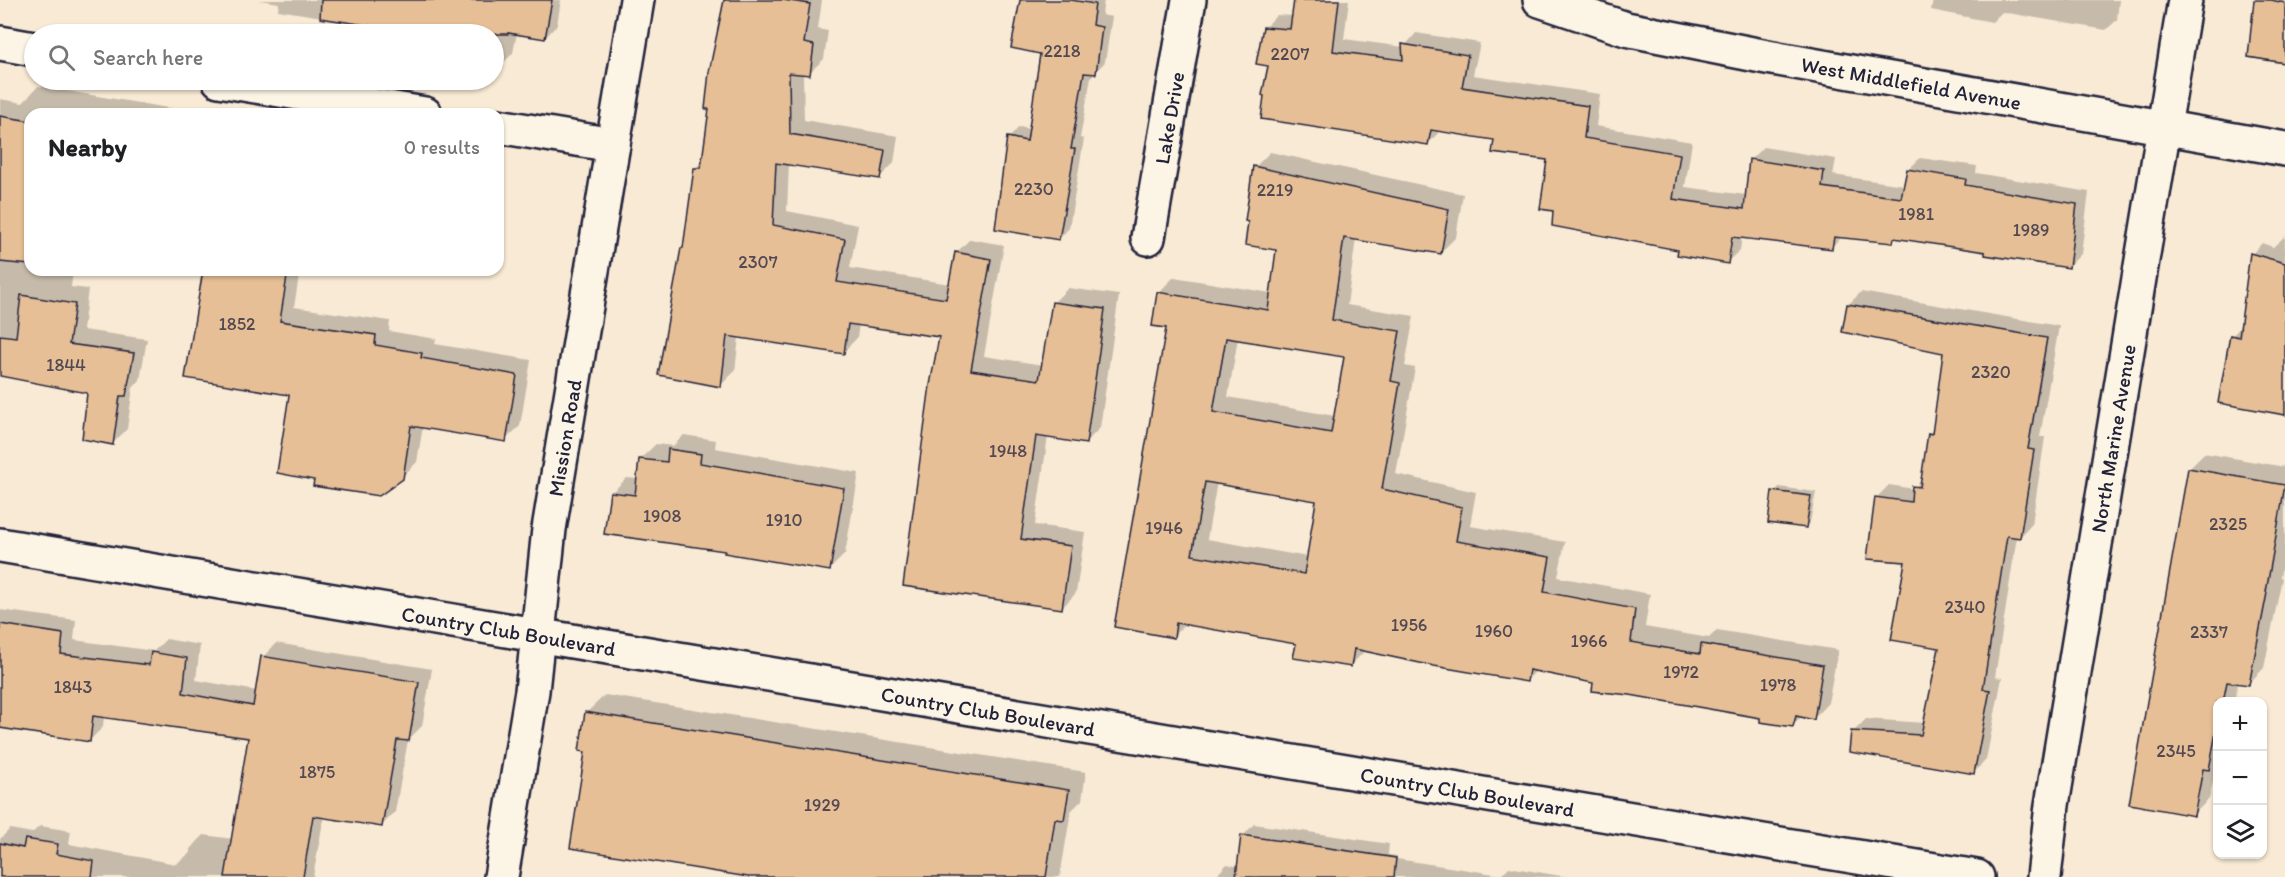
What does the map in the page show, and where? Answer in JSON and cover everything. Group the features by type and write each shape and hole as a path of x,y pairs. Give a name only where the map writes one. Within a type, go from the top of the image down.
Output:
{"street":[{"name":"Mission Road","path":"501,877 532,691 549,529 637,0"},
{"name":"Lake Drive","path":"1148,238 1189,0"},
{"name":"West Middlefield Avenue","path":"1540,0 1626,29 1767,57 2285,148"},
{"name":"North Marine Avenue","path":"2044,877 2052,805 2186,0"},
{"path":"0,43 24,47"},
{"path":"280,90 389,108"},
{"path":"504,127 613,145"},
{"name":"Country Club Boulevard","path":"0,545 1977,877"}],"building":[{"path":"321,0 552,0 545,39 504,34 504,24 359,24 320,18"},
{"path":"724,0 783,0 810,4 804,43 814,45 810,75 789,73 790,134 885,150 880,179 776,163 773,225 845,239 837,282 946,299 955,252 991,259 971,370 1039,380 1052,302 1105,309 1086,444 1036,436 1021,539 1071,546 1062,609 903,586 930,385 939,337 848,324 844,354 727,336 721,387 658,375 681,248 683,248 694,168 701,168 709,109 705,109 709,72"},
{"path":"1020,0 1071,0 1095,4 1092,25 1102,27 1096,74 1084,73 1071,149 1075,149 1059,240 995,229 1007,137 1027,141 1040,54 1011,48"},
{"path":"1294,0 1339,0 1333,51 1403,60 1402,44 1468,55 1462,87 1588,106 1584,138 1680,154 1673,199 1744,209 1749,159 1824,171 1822,187 1901,198 1907,169 1966,179 1965,185 2077,204 2069,268 1894,238 1893,243 1834,237 1832,249 1732,237 1728,264 1677,255 1678,250 1552,226 1553,211 1540,209 1547,160 1492,153 1494,140 1431,130 1428,145 1261,119 1264,96 1262,95 1268,66 1256,64 1263,27 1290,29"},
{"path":"2254,0 2285,3 2285,63 2248,57"},
{"path":"0,116 24,120 24,264 0,262"},
{"path":"1253,166 1449,209 1441,254 1344,238 1332,320 1400,331 1391,381 1400,383 1382,489 1462,507 1456,541 1550,557 1544,592 1635,609 1631,642 1700,654 1701,644 1823,665 1814,720 1796,716 1793,727 1760,722 1760,718 1630,695 1592,691 1593,683 1529,670 1527,682 1354,649 1351,667 1293,658 1296,644 1176,623 1174,638 1114,627 1166,328 1152,326 1157,292 1268,310 1276,250 1245,245 1248,222 1245,221","holes":["1226,338 1344,357 1331,433 1213,412","1205,482 1316,501 1304,574 1192,555"]},
{"path":"2250,253 2285,263 2285,415 2218,403 2230,335 2239,337"},
{"path":"202,276 287,276 280,321 376,335 375,345 422,353 421,358 517,375 506,442 411,426 403,479 379,496 313,486 314,480 277,473 289,395 185,378"},
{"path":"21,295 75,304 69,344 134,353 126,396 120,396 113,445 82,439 87,393 0,376 0,335 16,337"},
{"path":"1847,304 2047,338 2028,449 2034,450 2020,538 2007,536 1983,689 1990,690 1974,774 1849,752 1851,731 1921,735 1939,648 1891,640 1905,562 1867,559 1875,497 1911,502 1912,486 1920,487 1928,433 1932,434 1943,353 1842,332"},
{"path":"668,449 701,454 700,463 844,488 830,571 724,553 725,551 604,534 610,492 635,495 639,459 667,462"},
{"path":"2188,468 2285,485 2249,685 2227,682 2224,697 2213,697 2213,748 2209,770 2203,769 2194,816 2129,804"},
{"path":"1772,491 1811,496 1806,528 1768,523"},
{"path":"0,624 63,634 61,654 149,665 151,652 187,658 183,693 253,706 261,656 419,682 409,741 397,740 382,827 313,816 303,877 225,877 248,738 93,716 90,742 0,728"},
{"path":"585,712 1069,790 1064,820 1055,819 1046,877 748,877 570,848 585,752 579,751"},
{"path":"1241,835 1396,858 1394,877 1236,877"},
{"path":"25,839 58,844 56,854 94,861 92,877 0,877 0,843 23,848"}]}
